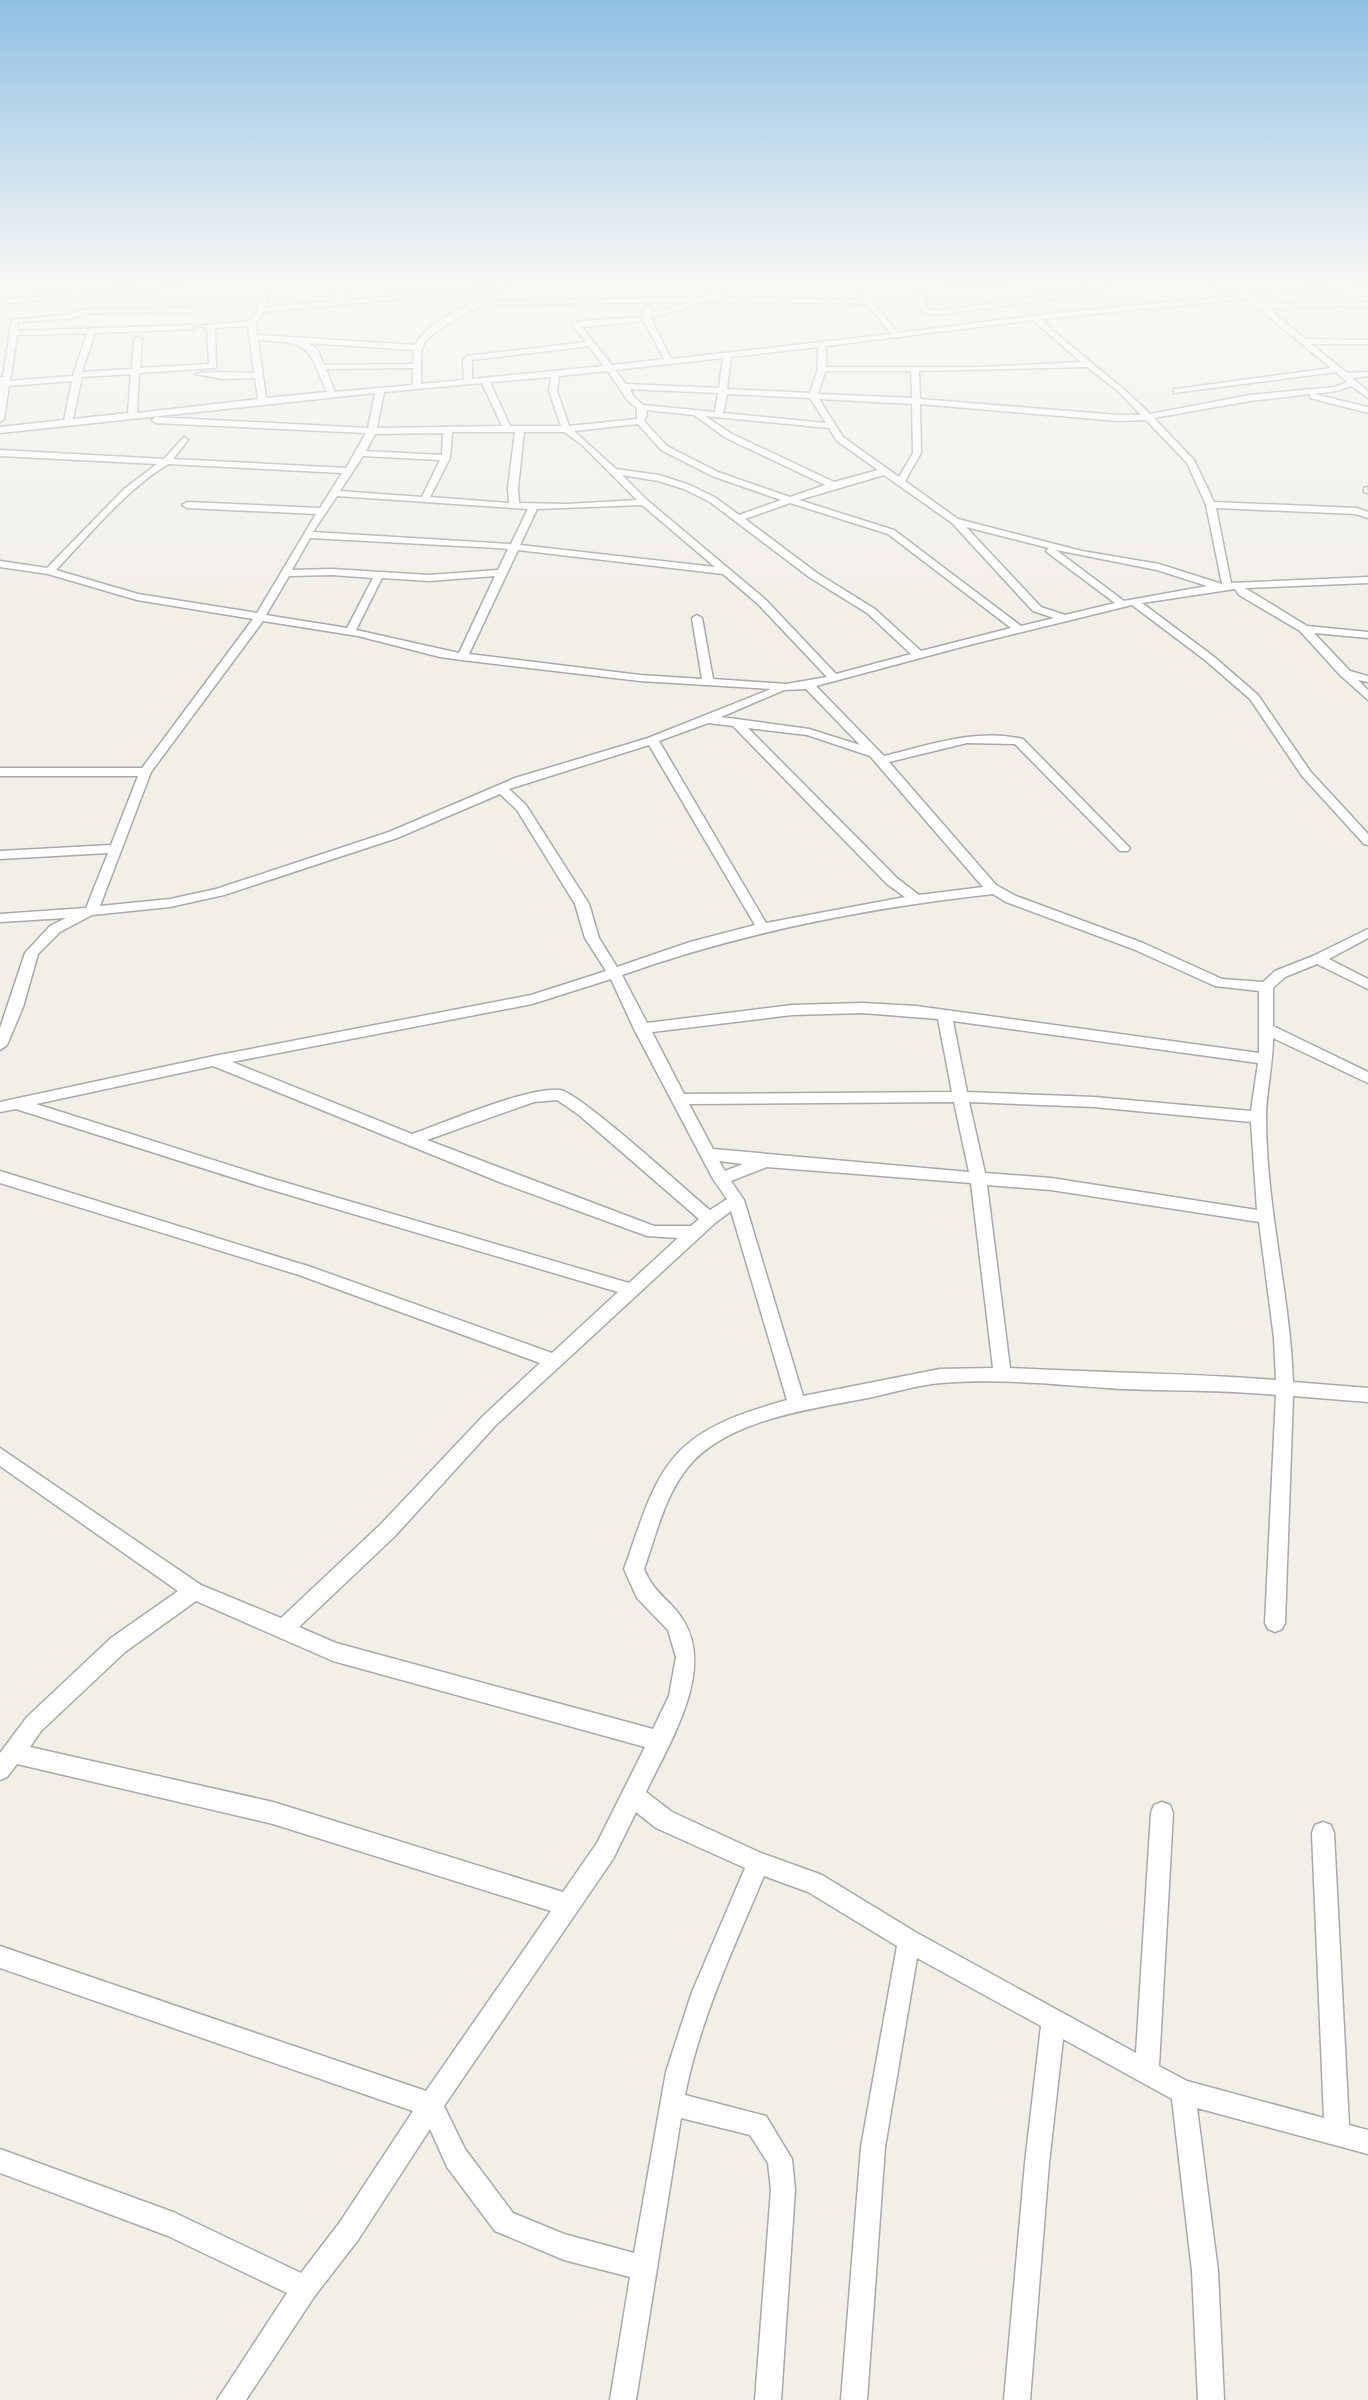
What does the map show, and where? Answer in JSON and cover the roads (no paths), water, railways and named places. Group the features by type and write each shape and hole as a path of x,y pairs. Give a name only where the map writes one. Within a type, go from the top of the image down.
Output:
{"street":[{"path":"0,419 3,395"},
{"path":"68,422 74,395"},
{"path":"132,416 134,395"},
{"path":"262,395 262,401"},
{"path":"288,395 293,398"},
{"path":"0,430 322,395"},
{"path":"0,1045 16,1007 32,953 55,929 92,910 113,849 145,772 260,617 372,431 379,395"},
{"path":"491,395 507,429"},
{"path":"554,395 566,429 584,442 644,502 687,536 782,622 835,679"},
{"path":"628,395 664,448 715,474 900,537 1019,629"},
{"path":"718,416 722,395"},
{"path":"795,395 1004,406 1084,417 1146,417 1200,406 1283,395"},
{"path":"900,483 917,453 914,395"},
{"path":"1126,395 1191,462 1211,505 1233,588"},
{"path":"1306,395 1368,410"},
{"path":"813,396 840,439 955,521 1049,621"},
{"path":"190,409 190,448"},
{"path":"120,417 372,431 566,429 660,410 832,426"},
{"path":"696,413 729,436 833,485"},
{"path":"166,421 190,448"},
{"path":"514,504 513,488 520,429"},
{"path":"425,499 446,458 448,430"},
{"path":"0,453 166,462 190,448"},
{"path":"49,571 145,474 190,448 348,471"},
{"path":"360,453 446,458"},
{"path":"612,471 659,478 687,487 739,518 813,575 871,611 920,656"},
{"path":"739,518 833,485 883,471"},
{"path":"335,493 534,506 616,506 644,502"},
{"path":"187,505 323,510"},
{"path":"1211,505 1357,511 1368,515"},
{"path":"461,657 534,506"},
{"path":"955,521 1044,546 1159,567 1233,588 1304,629 1344,673 1364,683 1368,697"},
{"path":"307,536 512,547 723,571"},
{"path":"1044,546 1209,658 1254,697 1306,773 1368,841"},
{"path":"1077,569 1082,555"},
{"path":"0,564 49,571 137,597 350,632 440,654 570,671 786,687 835,679 1049,621 1128,603 1233,588 1368,580"},
{"path":"285,573 451,578 502,573"},
{"path":"350,632 379,575"},
{"path":"1037,610 1064,618"},
{"path":"697,618 708,683"},
{"path":"1304,629 1368,635"},
{"path":"809,685 995,890 1011,900 1138,946 1220,983 1266,987"},
{"path":"0,918 170,902 219,892 393,835 502,789 652,740 786,687"},
{"path":"707,719 809,732 877,757 981,737 1000,736 1019,741 1124,848"},
{"path":"737,723 882,872 915,898"},
{"path":"652,740 713,848 763,928"},
{"path":"0,772 145,772"},
{"path":"502,789 522,808 582,904 592,938 614,972 641,1029 721,1178 736,1200 797,1405"},
{"path":"1352,825 1368,821"},
{"path":"0,855 113,849"},
{"path":"0,1107 214,1061 532,999 577,987 697,945 805,917 915,898 995,890"},
{"path":"1275,1623 1285,1390 1283,1338 1266,1217 1258,1116 1266,1059 1266,987 1280,974 1318,959 1368,933"},
{"path":"1318,959 1368,985"},
{"path":"641,1029 792,1010 863,1008 945,1015 1266,1059"},
{"path":"945,1015 947,1036 978,1177 1002,1375"},
{"path":"1265,1028 1368,1078"},
{"path":"214,1061 653,1232 695,1232"},
{"path":"412,1140 533,1097 560,1095 584,1111 709,1219"},
{"path":"679,1099 961,1097 1094,1102 1258,1116"},
{"path":"17,1103 268,1183 632,1290"},
{"path":"708,1154 1051,1184 1266,1217"},
{"path":"721,1178 765,1161"},
{"path":"0,1177 305,1271 554,1362"},
{"path":"283,1629 388,1530 490,1420 709,1219 736,1200"},
{"path":"653,1232 665,1259"},
{"path":"230,2400 305,2288 349,2231 431,2105 605,1851 633,1796 679,1697 686,1657 676,1625 644,1592 634,1569 660,1497 682,1461 711,1438 748,1418 797,1405 940,1376 1002,1375 1131,1382 1222,1383 1368,1395"},
{"path":"0,1456 194,1591 333,1652 659,1741"},
{"path":"0,1770 34,1724 118,1645 194,1591"},
{"path":"13,1753 273,1813 568,1905"},
{"path":"633,1796 664,1820 758,1863 814,1883 909,1941 1184,2092 1368,2142"},
{"path":"1147,2073 1161,1813"},
{"path":"1324,1833 1337,2134"},
{"path":"623,2400 678,2072 704,1992 758,1863"},
{"path":"854,2400 873,2147 909,1941"},
{"path":"0,1957 431,2105 456,2158 504,2222 564,2247 644,2268"},
{"path":"1017,2400 1037,2163 1053,2022"},
{"path":"1184,2092 1205,2271 1211,2400"},
{"path":"672,2104 757,2125 780,2159 783,2190 768,2400"},
{"path":"0,2161 173,2225 305,2288"}]}
